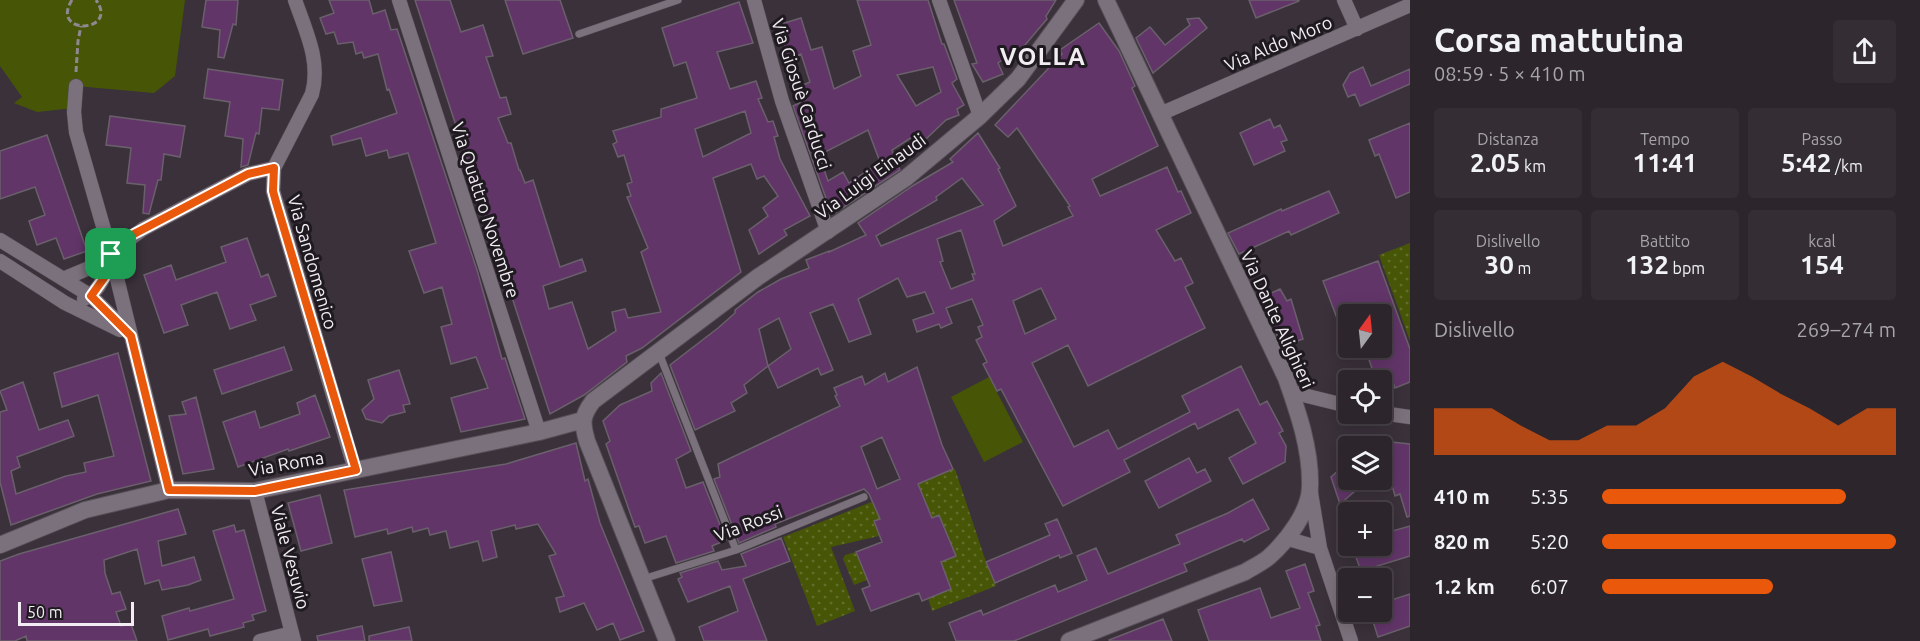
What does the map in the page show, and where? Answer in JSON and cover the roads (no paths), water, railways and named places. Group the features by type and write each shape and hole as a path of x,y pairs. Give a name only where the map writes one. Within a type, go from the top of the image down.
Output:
{"street":[{"name":"Via Sandomenico","path":"296,0 313,50 316,70 312,94 274,168 273,191 356,470"},
{"name":"Via Quattro Novembre","path":"399,0 539,432"},
{"name":"Via Giosuè Carducci","path":"754,0 782,101 828,232"},
{"path":"939,0 980,116"},
{"name":"Via Luigi Einaudi","path":"583,420 586,410 593,401 658,351 758,277 906,178 980,116 1018,79 1076,0"},
{"name":"Via Dante Alighieri","path":"1080,639 1245,572 1268,557 1285,538 1301,514 1311,488 1309,461 1286,378 1106,0"},
{"path":"1344,0 1357,29"},
{"name":"Via Aldo Moro","path":"1160,114 1410,5"},
{"path":"76,86 74,112 76,132 111,254 169,490"},
{"path":"63,279 94,266 143,229 248,174 274,168"},
{"path":"0,240 91,296 131,336"},
{"path":"65,303 91,296 104,278 111,254"},
{"path":"0,261 65,303 131,336"},
{"path":"1291,392 1338,404"},
{"path":"1392,414 1410,417"},
{"path":"583,420 587,441 667,641"},
{"name":"Via Roma","path":"0,545 85,510 169,490 255,491 539,432 583,420"},
{"path":"1311,488 1315,527 1320,548 1351,641"},
{"name":"Viale Vesuvio","path":"255,491 293,637 260,641"},
{"path":"1285,538 1320,548"}],"lane":[{"path":"579,34 678,0"},
{"path":"658,351 736,550"},
{"name":"Via Rossi","path":"644,579 736,550 864,497"},
{"path":"1301,514 1315,527"}],"district":[{"name":"VOLLA","path":"1043,56"}]}
